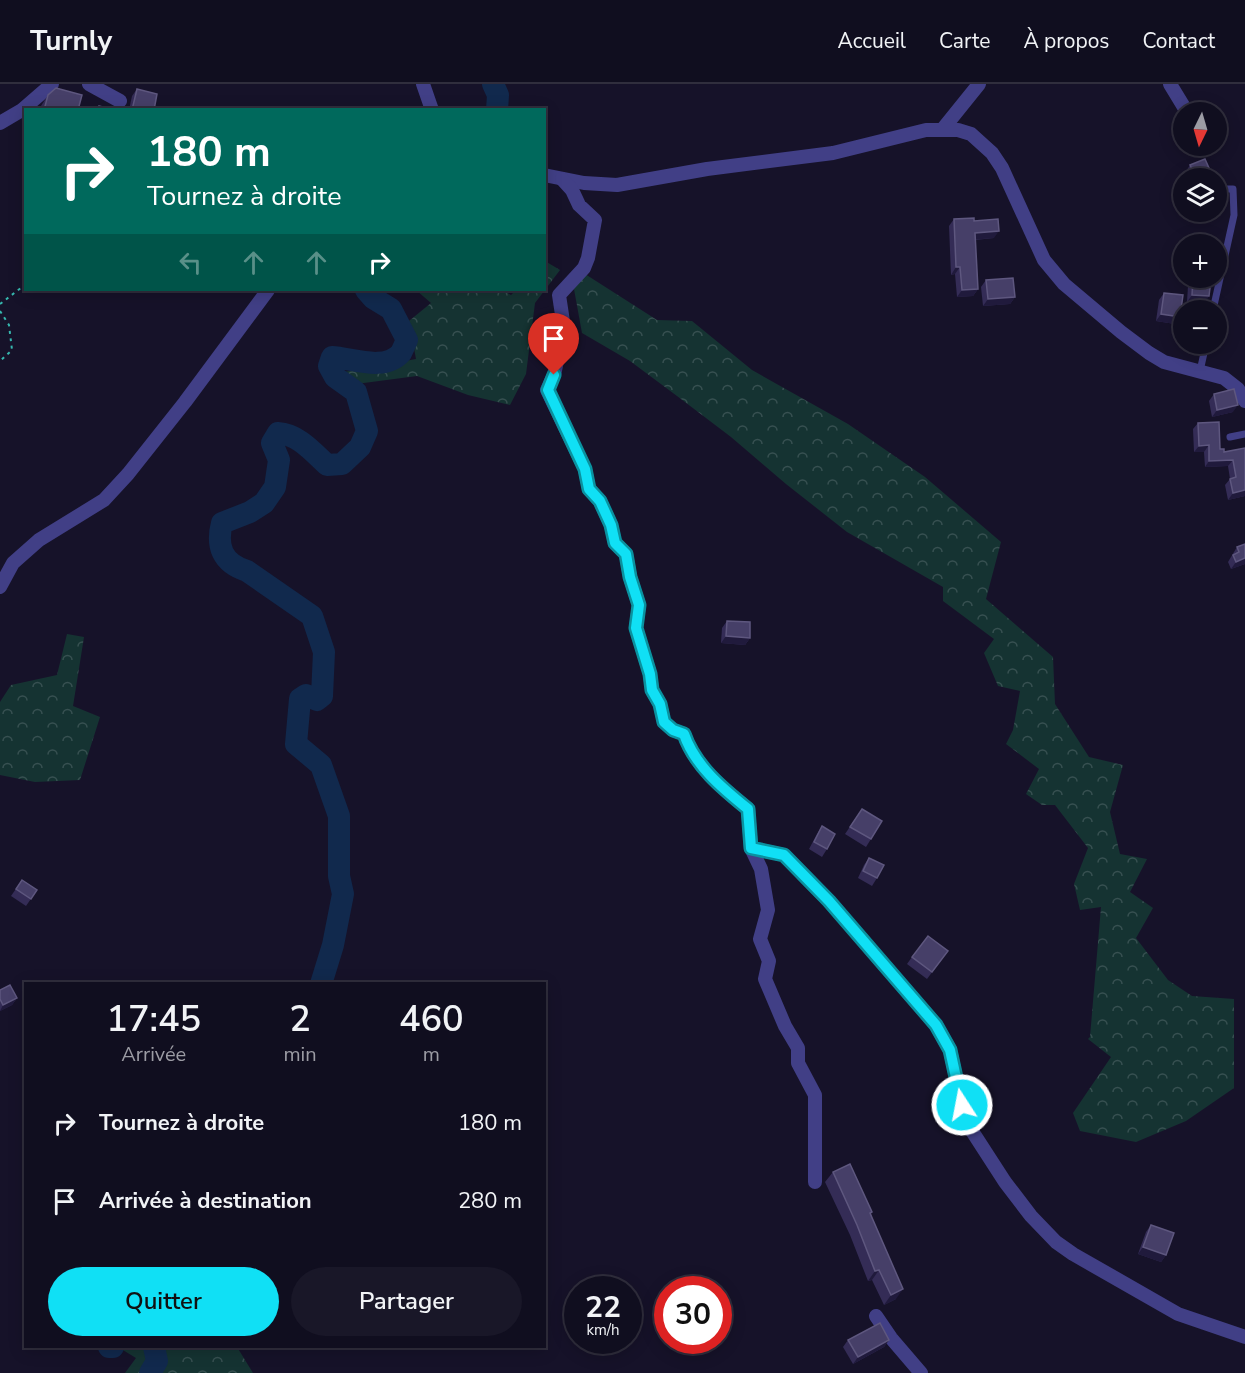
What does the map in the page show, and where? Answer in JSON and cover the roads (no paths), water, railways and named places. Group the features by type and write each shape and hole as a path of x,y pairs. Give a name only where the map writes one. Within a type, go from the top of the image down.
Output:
{"street":[{"path":"24,108 52,84"},
{"path":"89,84 120,101"},
{"path":"423,84 431,108"},
{"path":"942,130 979,84"},
{"path":"1170,84 1181,102"},
{"path":"0,123 24,108"},
{"path":"546,175 584,183 617,185 696,171 833,153 926,130 971,134 992,153 1011,185 1044,260 1064,284 1149,353 1164,362 1231,382 1245,400"},
{"path":"562,179 572,190 579,205 595,220 584,268 559,295 564,328 554,375 548,390 585,469 589,489 600,501 611,525 615,543 626,554 630,577 639,605 636,628 650,674 652,690 660,704 664,722 673,730 684,734 690,750 718,785 748,809 751,848 761,869 768,910 760,939 769,961 765,979 785,1026 798,1048 798,1063 815,1095 815,1182"},
{"path":"0,587 13,563 39,540 104,500 128,474 267,291"},
{"path":"751,848 784,855 829,901 936,1025 950,1050 962,1105 972,1131 1005,1182 1031,1216 1056,1242 1178,1314 1245,1337"},
{"path":"876,1316 891,1338 921,1373"}],"lane":[{"path":"1215,300 1234,215 1233,189 1227,189"},
{"path":"1200,371 1204,354"},
{"path":"1230,437 1245,434"}],"waterway":[{"path":"493,84 498,95 497,108"},
{"path":"322,982 333,945 343,894 339,876 339,816 321,765 296,744 300,699 306,695 317,700 322,696 324,652 312,616 232,563 223,553 220,531 222,523 250,512 264,503 275,487 279,460 272,443 278,433 299,440 327,465 342,464 360,447 367,431 356,392 335,377 329,366 332,357 377,363 386,362 401,353 407,340 391,309 373,298 367,291"},
{"path":"150,1373 157,1361 154,1348"}]}
